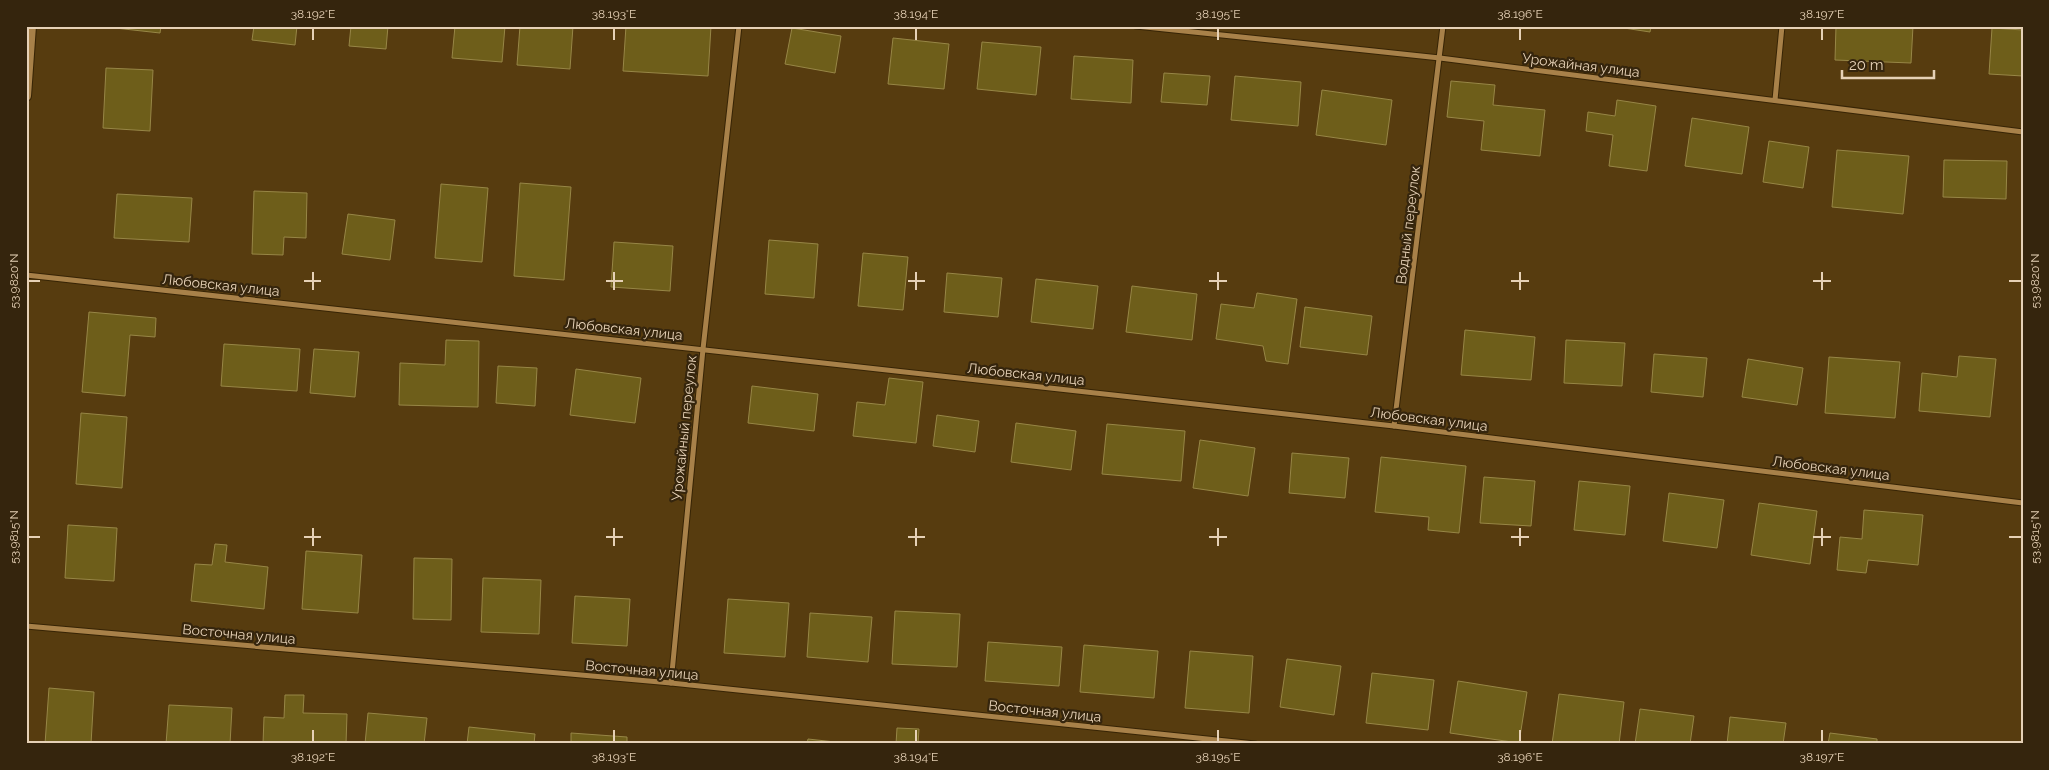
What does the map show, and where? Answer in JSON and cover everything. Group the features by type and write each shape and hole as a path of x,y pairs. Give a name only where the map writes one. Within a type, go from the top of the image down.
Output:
{"main road":[{"path":"26,96 31,26"}],"street":[{"name":"Урожайный переулок","path":"670,683 703,349 739,26"},
{"name":"Урожайная улица","path":"1136,26 1440,58 2023,132"},
{"name":"Водный переулок","path":"1394,426 1443,26"},
{"path":"1775,100 1782,26"},
{"name":"Любовская улица","path":"26,275 1394,426 2023,503"},
{"name":"Восточная улица","path":"26,626 670,683 1255,744"}],"building":[{"path":"115,26 161,26 160,33 115,28"},
{"path":"254,26 297,26 295,45 252,40"},
{"path":"351,26 388,26 386,49 349,46"},
{"path":"455,26 505,26 502,62 452,58"},
{"path":"520,26 573,26 570,69 517,65"},
{"path":"626,26 711,26 708,76 623,71"},
{"path":"1611,26 1651,26 1650,32"},
{"path":"1836,26 1913,26 1911,63 1835,60"},
{"path":"792,28 841,36 835,73 785,64"},
{"path":"1992,28 2023,30 2023,76 1989,74"},
{"path":"893,38 949,44 944,89 888,84"},
{"path":"982,42 1041,47 1036,95 977,89"},
{"path":"1074,56 1133,60 1131,103 1071,99"},
{"path":"106,68 153,70 150,131 103,128"},
{"path":"1164,73 1210,76 1207,105 1161,102"},
{"path":"1235,76 1301,82 1298,126 1231,120"},
{"path":"1451,81 1495,85 1493,105 1545,110 1540,156 1481,150 1484,121 1447,117"},
{"path":"1322,90 1392,100 1386,145 1316,135"},
{"path":"1617,100 1656,106 1647,171 1609,166 1613,135 1586,131 1588,112 1615,116"},
{"path":"1692,118 1749,127 1742,174 1685,166"},
{"path":"1769,141 1809,147 1803,188 1763,182"},
{"path":"1837,150 1909,156 1903,214 1832,207"},
{"path":"1944,160 2007,161 2006,199 1943,197"},
{"path":"520,183 571,187 564,280 514,276"},
{"path":"441,184 488,188 482,262 435,258"},
{"path":"254,191 307,193 306,238 284,237 283,255 252,254"},
{"path":"117,194 192,198 189,242 114,238"},
{"path":"348,214 395,220 390,260 342,254"},
{"path":"769,240 818,244 814,298 765,294"},
{"path":"614,242 673,246 670,291 611,287"},
{"path":"863,253 908,257 903,310 858,306"},
{"path":"947,273 1002,278 998,317 944,312"},
{"path":"1036,279 1098,286 1093,329 1031,322"},
{"path":"1132,286 1197,294 1192,340 1126,332"},
{"path":"1257,293 1297,299 1288,364 1266,361 1263,346 1216,339 1221,304 1254,308"},
{"path":"1305,307 1372,316 1367,355 1300,347"},
{"path":"89,312 156,318 155,337 130,335 125,396 82,392"},
{"path":"1465,330 1535,337 1531,380 1461,375"},
{"path":"446,340 479,341 478,407 399,405 400,363 445,365"},
{"path":"1566,340 1625,343 1622,386 1564,383"},
{"path":"224,344 300,349 297,391 221,386"},
{"path":"314,349 359,352 355,397 310,393"},
{"path":"1654,354 1707,358 1703,397 1651,392"},
{"path":"1959,356 1996,359 1990,417 1919,411 1922,373 1957,377"},
{"path":"1829,357 1900,362 1895,418 1825,413"},
{"path":"1748,359 1803,368 1797,405 1742,397"},
{"path":"498,366 537,368 535,406 496,403"},
{"path":"576,369 641,378 635,423 570,415"},
{"path":"889,378 923,382 916,443 853,436 857,402 885,405"},
{"path":"752,386 818,394 814,431 748,423"},
{"path":"81,413 127,417 122,488 76,484"},
{"path":"937,415 979,421 975,452 933,446"},
{"path":"1016,423 1076,431 1071,470 1011,462"},
{"path":"1107,424 1185,431 1181,481 1102,474"},
{"path":"1200,440 1255,448 1248,496 1193,488"},
{"path":"1292,453 1349,458 1345,498 1289,493"},
{"path":"1381,457 1466,466 1459,533 1428,530 1429,517 1375,512"},
{"path":"1484,477 1535,481 1531,526 1480,523"},
{"path":"1579,481 1630,486 1625,535 1574,530"},
{"path":"1669,493 1724,500 1717,548 1663,541"},
{"path":"1759,503 1817,511 1810,564 1751,555"},
{"path":"1864,510 1923,515 1918,565 1868,560 1866,573 1837,570 1840,537 1862,539"},
{"path":"68,525 117,528 114,581 65,578"},
{"path":"215,544 227,545 225,562 268,567 264,609 191,601 195,564 212,565"},
{"path":"306,551 362,555 358,613 302,609"},
{"path":"414,558 452,559 451,620 413,619"},
{"path":"483,578 541,580 539,634 481,632"},
{"path":"575,596 630,599 627,646 572,643"},
{"path":"728,599 789,603 785,657 724,653"},
{"path":"895,611 960,614 957,667 892,664"},
{"path":"810,613 872,617 868,662 807,657"},
{"path":"988,642 1062,647 1059,686 985,681"},
{"path":"1084,645 1158,651 1154,698 1080,692"},
{"path":"1190,651 1253,656 1249,713 1185,708"},
{"path":"1287,659 1341,666 1334,715 1280,707"},
{"path":"1372,673 1434,680 1428,730 1366,723"},
{"path":"1458,681 1527,692 1519,743 1450,733"},
{"path":"49,688 94,692 91,744 45,744"},
{"path":"1559,694 1624,702 1619,744 1552,744"},
{"path":"285,695 304,695 303,713 347,714 346,744 263,744 264,717 284,718"},
{"path":"169,705 232,708 230,744 166,744"},
{"path":"1640,709 1694,716 1690,744 1635,744"},
{"path":"368,713 427,718 424,744 365,744"},
{"path":"1730,717 1786,723 1783,744 1727,744"},
{"path":"469,727 535,734 534,744 467,744"},
{"path":"897,728 919,729 918,744 896,744"},
{"path":"571,733 627,737 627,744 571,744"},
{"path":"1830,733 1877,739 1877,744 1828,744"},
{"path":"808,739 835,742 835,744 807,744"}]}
